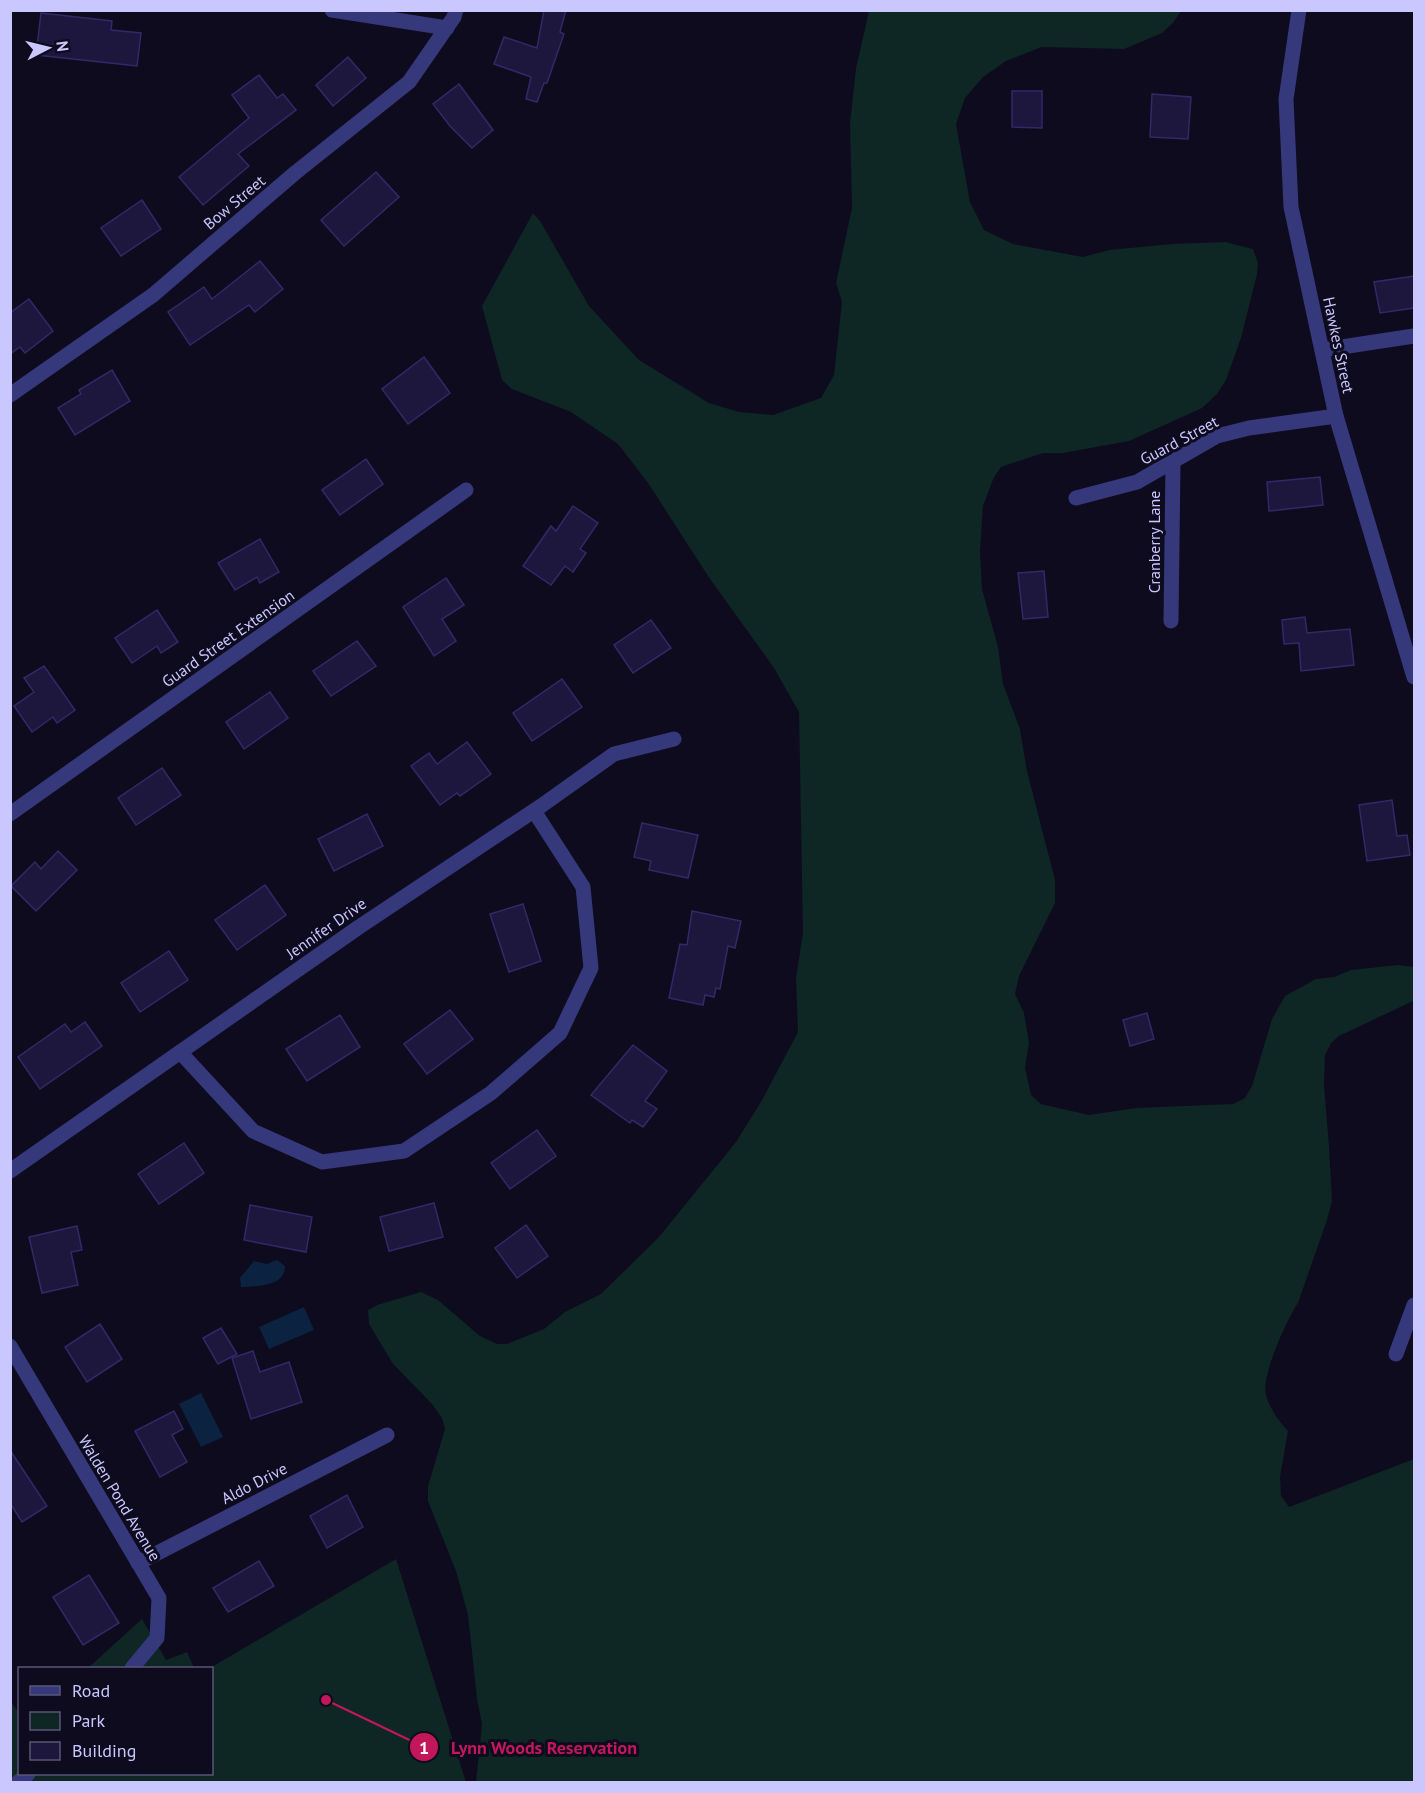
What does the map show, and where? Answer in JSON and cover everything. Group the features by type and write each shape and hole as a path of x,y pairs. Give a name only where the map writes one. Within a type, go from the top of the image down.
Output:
{"street":[{"path":"332,10 447,28"},
{"name":"Bow Street","path":"10,395 153,295 295,174 409,82 447,28 456,10"},
{"name":"Hawkes Street","path":"1299,10 1286,99 1291,207 1336,416 1414,677"},
{"path":"1322,350 1414,336"},
{"name":"Guard Street","path":"1076,498 1137,482 1217,436 1249,428 1336,416"},
{"name":"Cranberry Lane","path":"1171,621 1173,463"},
{"name":"Guard Street Extension","path":"10,814 466,490"},
{"name":"Jennifer Drive","path":"10,1171 359,927 534,811 614,754 674,739"},
{"path":"180,1052 253,1131 322,1162 404,1151 491,1093 560,1033 591,968 582,887 534,811"},
{"path":"1396,1353 1414,1305"},
{"name":"Walden Pond Avenue","path":"10,1346 159,1598 157,1638 133,1667"},
{"name":"Aldo Drive","path":"138,1563 387,1435"}],"green space":[{"path":"869,11 1181,11 1162,33 1124,49 1042,47 1006,61 983,77 965,98 956,124 970,202 984,230 1013,244 1083,257 1109,250 1225,242 1253,249 1258,263 1241,338 1226,380 1217,394 1202,408 1129,441 1063,453 1043,453 1001,467 994,477 983,506 980,551 982,589 998,647 1003,684 1020,729 1027,771 1055,880 1055,903 1019,976 1015,994 1024,1013 1029,1043 1025,1068 1031,1095 1041,1104 1089,1115 1136,1108 1233,1104 1245,1098 1252,1086 1272,1019 1285,996 1316,979 1334,977 1351,970 1398,965 1414,967 1413,1001 1339,1036 1331,1043 1325,1055 1324,1085 1332,1201 1298,1303 1276,1348 1265,1386 1269,1404 1288,1431 1280,1477 1281,1496 1289,1507 1414,1459 1414,1782 476,1782 482,1724 468,1615 456,1571 428,1501 428,1486 445,1429 442,1418 432,1404 393,1364 369,1324 368,1310 377,1305 421,1292 438,1300 480,1336 497,1344 507,1344 544,1329 565,1312 601,1294 659,1237 736,1142 761,1102 798,1032 796,977 803,933 799,712 774,668 710,579 648,483 618,444 571,412 512,389 502,380 482,306 533,213 540,221 589,306 639,360 709,403 739,412 773,415 821,398 834,375 842,302 836,283 852,208 850,123 856,68"},
{"path":"396,1559 466,1782 11,1782 10,1700 18,1712 18,1775 213,1775 212,1667"},
{"path":"142,1619 166,1660 187,1652 194,1667 89,1667"}],"water":[{"path":"277,1260 285,1266 284,1273 275,1282 241,1287 240,1278 254,1261 267,1264"},
{"path":"304,1307 314,1330 269,1349 259,1327"},
{"path":"201,1393 223,1437 201,1447 179,1404"}],"building":[{"path":"544,10 566,10 560,32 564,34 547,83 544,83 537,102 526,99 531,77 494,64 504,37 537,48"},
{"path":"41,13 112,21 111,30 141,33 137,66 36,55"},
{"path":"348,57 366,78 333,106 316,85"},
{"path":"259,75 277,98 283,94 296,110 238,154 249,166 203,205 179,177 249,118 232,95"},
{"path":"459,84 493,130 472,148 450,126 433,104"},
{"path":"1012,91 1042,91 1042,128 1012,127"},
{"path":"1152,94 1191,97 1188,139 1150,137"},
{"path":"376,172 399,197 344,246 321,220"},
{"path":"142,200 161,229 121,256 101,228"},
{"path":"260,261 283,289 255,312 249,305 190,345 168,312 204,287 212,299"},
{"path":"1414,276 1414,308 1380,313 1374,282"},
{"path":"29,299 53,331 25,353 20,347 10,354 10,313"},
{"path":"424,357 450,393 408,424 382,389"},
{"path":"112,370 130,401 75,435 58,408 81,394 79,390"},
{"path":"366,459 383,484 340,515 322,490"},
{"path":"1320,477 1323,505 1269,511 1267,482"},
{"path":"573,506 598,523 580,549 586,553 573,572 565,566 551,585 523,566 551,526 556,531"},
{"path":"260,539 279,572 260,583 257,577 235,590 218,563"},
{"path":"1044,571 1048,617 1023,619 1018,573"},
{"path":"446,578 464,605 442,619 456,641 434,656 403,607"},
{"path":"157,610 178,642 161,653 157,646 132,663 115,638"},
{"path":"1305,617 1307,633 1350,629 1354,665 1301,671 1299,643 1284,644 1282,620"},
{"path":"651,620 671,648 633,673 614,645"},
{"path":"357,641 376,666 331,696 313,671"},
{"path":"44,666 75,710 57,723 53,717 32,732 14,706 34,692 24,678"},
{"path":"562,679 582,707 532,741 513,713"},
{"path":"270,692 288,718 244,749 226,722"},
{"path":"467,742 491,774 460,796 457,793 440,805 411,766 429,753 437,764"},
{"path":"162,768 181,795 136,825 118,798"},
{"path":"1392,800 1397,836 1407,835 1410,855 1367,861 1359,805"},
{"path":"367,814 383,846 334,871 318,839"},
{"path":"642,823 698,835 688,878 649,870 651,861 634,857"},
{"path":"58,851 77,870 36,911 11,886 35,862 41,869"},
{"path":"265,885 286,915 237,950 215,920"},
{"path":"523,904 541,961 509,972 490,914"},
{"path":"692,911 741,921 735,948 728,946 720,989 716,988 714,997 705,995 703,1005 669,998 680,944 687,945"},
{"path":"169,951 188,980 140,1012 121,983"},
{"path":"450,1010 473,1039 427,1074 404,1044"},
{"path":"1147,1013 1154,1039 1130,1046 1123,1020"},
{"path":"340,1015 360,1047 307,1081 286,1049"},
{"path":"85,1022 102,1046 40,1089 18,1057 65,1024 71,1032"},
{"path":"633,1045 667,1071 645,1101 657,1109 643,1127 632,1120 630,1123 591,1095"},
{"path":"537,1130 556,1156 510,1189 491,1163"},
{"path":"184,1143 204,1173 159,1204 138,1174"},
{"path":"434,1203 443,1237 389,1251 380,1217"},
{"path":"250,1205 312,1217 306,1252 244,1240"},
{"path":"526,1225 548,1256 517,1278 495,1248"},
{"path":"77,1226 82,1250 71,1252 78,1285 42,1293 29,1237"},
{"path":"100,1324 122,1359 87,1382 65,1347"},
{"path":"221,1328 237,1354 218,1364 203,1338"},
{"path":"253,1351 260,1372 289,1362 302,1402 251,1419 232,1358"},
{"path":"174,1411 183,1429 172,1435 187,1462 160,1477 135,1431"},
{"path":"10,1450 47,1506 22,1522 10,1503"},
{"path":"347,1495 363,1527 327,1548 310,1516"},
{"path":"259,1561 274,1586 228,1612 213,1588"},
{"path":"89,1575 119,1623 83,1645 53,1597"}],"place":[{"name":"Lynn Woods Reservation","path":"326,1700"}]}
